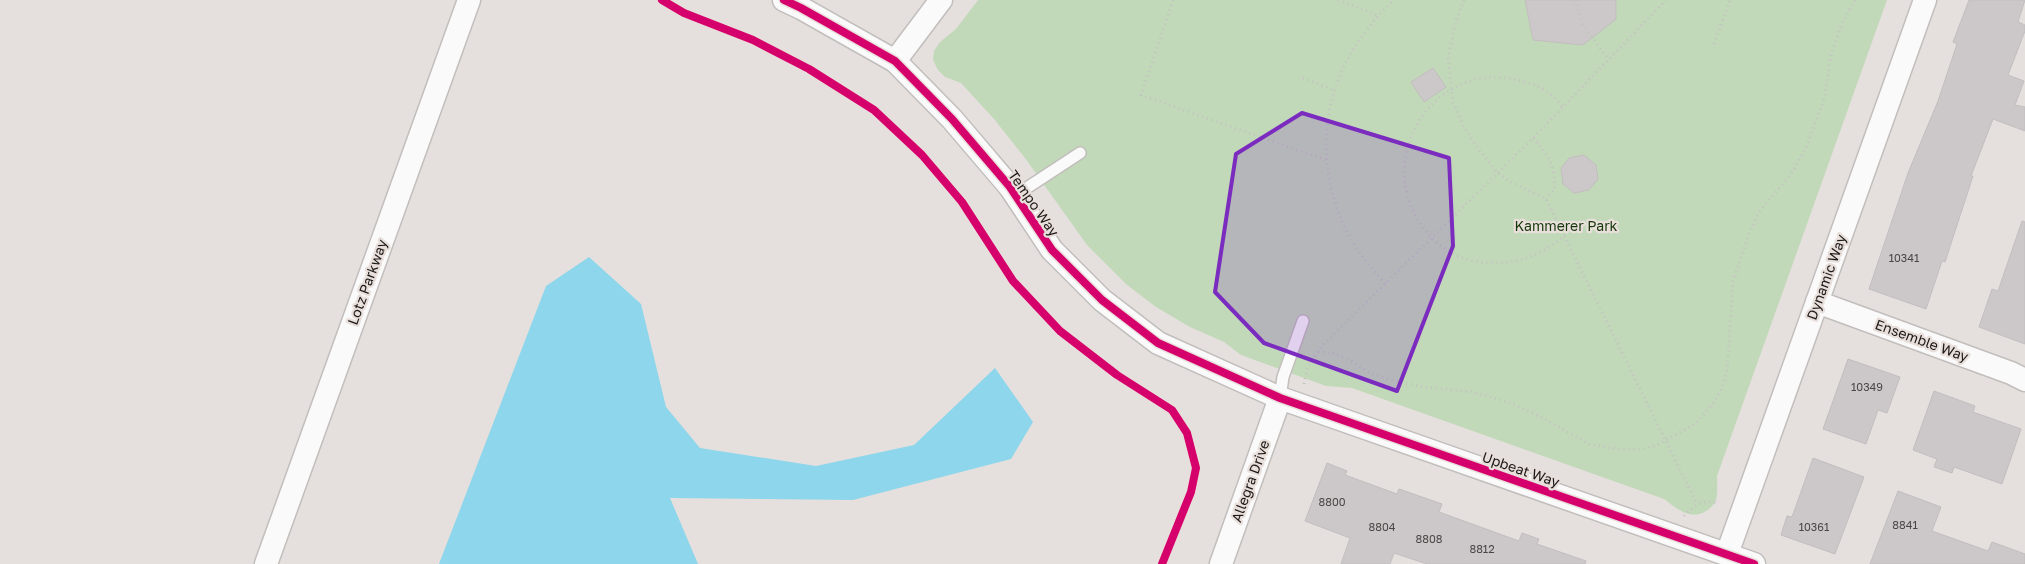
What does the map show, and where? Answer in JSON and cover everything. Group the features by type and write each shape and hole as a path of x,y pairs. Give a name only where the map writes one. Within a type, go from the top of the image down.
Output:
{"street":[{"name":"Lotz Parkway","path":"266,564 469,0"},
{"name":"Tempo Way","path":"784,0 845,31 895,60 952,119 1016,195 1052,250 1102,300 1158,342 1280,398"},
{"path":"895,60 941,0"},
{"name":"Dynamic Way","path":"1727,554 1925,0"},
{"name":"Ensemble Way","path":"1817,302 2011,373 2025,380"},
{"name":"Upbeat Way","path":"1280,398 1754,564"},
{"name":"Allegra Drive","path":"1220,564 1280,398"}],"lane":[{"path":"1016,195 1080,152"},
{"path":"1280,398 1284,377 1303,321"}],"path":[{"path":"1173,0 1141,95 1328,161"},
{"path":"1338,0 1378,15"},
{"path":"1385,284 1358,250 1346,230 1335,204 1328,161 1326,132 1334,90 1346,60 1362,34 1394,0"},
{"path":"1464,0 1456,21 1448,57 1453,102 1463,125 1476,146 1498,173 1546,199 1697,504"},
{"path":"1576,0 1583,24 1608,59"},
{"path":"1304,384 1308,366 1318,352 1533,138 1666,0"},
{"path":"1714,44 1730,0"},
{"path":"1318,352 1333,352 1368,372 1390,380 1424,387 1473,392 1508,402 1539,416 1589,444 1616,450 1642,449 1657,445 1695,424 1712,405 1722,388 1727,372 1734,282 1740,261 1759,212 1791,174 1806,148 1824,99 1831,55 1843,21 1855,0"},
{"path":"1562,106 1548,93 1527,82 1502,77 1478,78 1436,101 1423,114 1408,141 1403,165 1405,189 1413,213 1431,239 1445,249 1468,260 1492,264 1517,262 1540,254 1565,235"},
{"path":"1303,78 1334,90"},
{"path":"1533,138 1548,156 1555,173 1554,189 1546,199"},
{"path":"1680,520 1697,504 1710,502 1719,504"}],"highlighted area":[{"path":"1302,113 1449,158 1453,246 1397,391 1264,343 1215,292 1236,154"}],"green space":[{"name":"Kammerer Park","path":"978,0 1887,0 1717,476 1716,500 1707,510 1694,515 1684,512 1664,499 1352,388 1326,386 1241,355 1224,342 1190,327 1156,307 1127,285 1087,245 1025,158 994,119 961,83 945,77 938,70 933,60 934,51 940,42 956,29"}],"water":[{"path":"589,257 641,304 666,407 700,448 816,466 914,445 995,368 1033,422 1011,459 853,500 670,498 698,564 439,564 546,286"}],"building":[{"path":"1525,0 1616,0 1616,19 1583,45 1533,40"},
{"path":"1969,0 2025,0 2018,22 2025,25 2025,31 2008,75 2024,81 2015,105 2025,107 2025,131 1993,119 1971,176 1973,176 1945,262 1942,261 1926,309 1869,289 1908,173 1938,101 1957,44 1953,42"},
{"path":"1433,68 1446,87 1424,102 1411,82"},
{"path":"1584,155 1596,165 1598,179 1589,190 1574,193 1563,184 1561,168 1569,158"},
{"path":"2022,221 2025,222 2025,344 1979,327 1992,289 1998,291"},
{"path":"1848,359 1900,377 1887,413 1878,410 1866,444 1823,429"},
{"path":"1934,391 1975,406 1973,412 2021,429 2002,484 1954,467 1952,473 1934,467 1937,459 1913,450"},
{"path":"1813,458 1864,477 1835,554 1781,535 1787,516 1792,517"},
{"path":"1327,463 1347,471 1345,475 1397,494 1399,489 1442,504 1439,512 1519,541 1522,533 1539,539 1537,544 1586,561 1585,564 1427,564 1394,553 1390,564 1341,564 1350,538 1305,521"},
{"path":"1898,491 1941,507 1932,531 1988,551 1992,542 2025,554 2025,564 1870,564"}],"cycle path":[{"path":"662,0 684,13 753,40 809,69 874,110 922,155 962,202 1013,281 1060,331 1117,375 1172,410 1187,433 1196,468 1191,492 1162,564"},
{"path":"784,0 895,61 952,119 1010,187 1052,250 1102,300 1158,343 1280,398 1754,564"}]}
